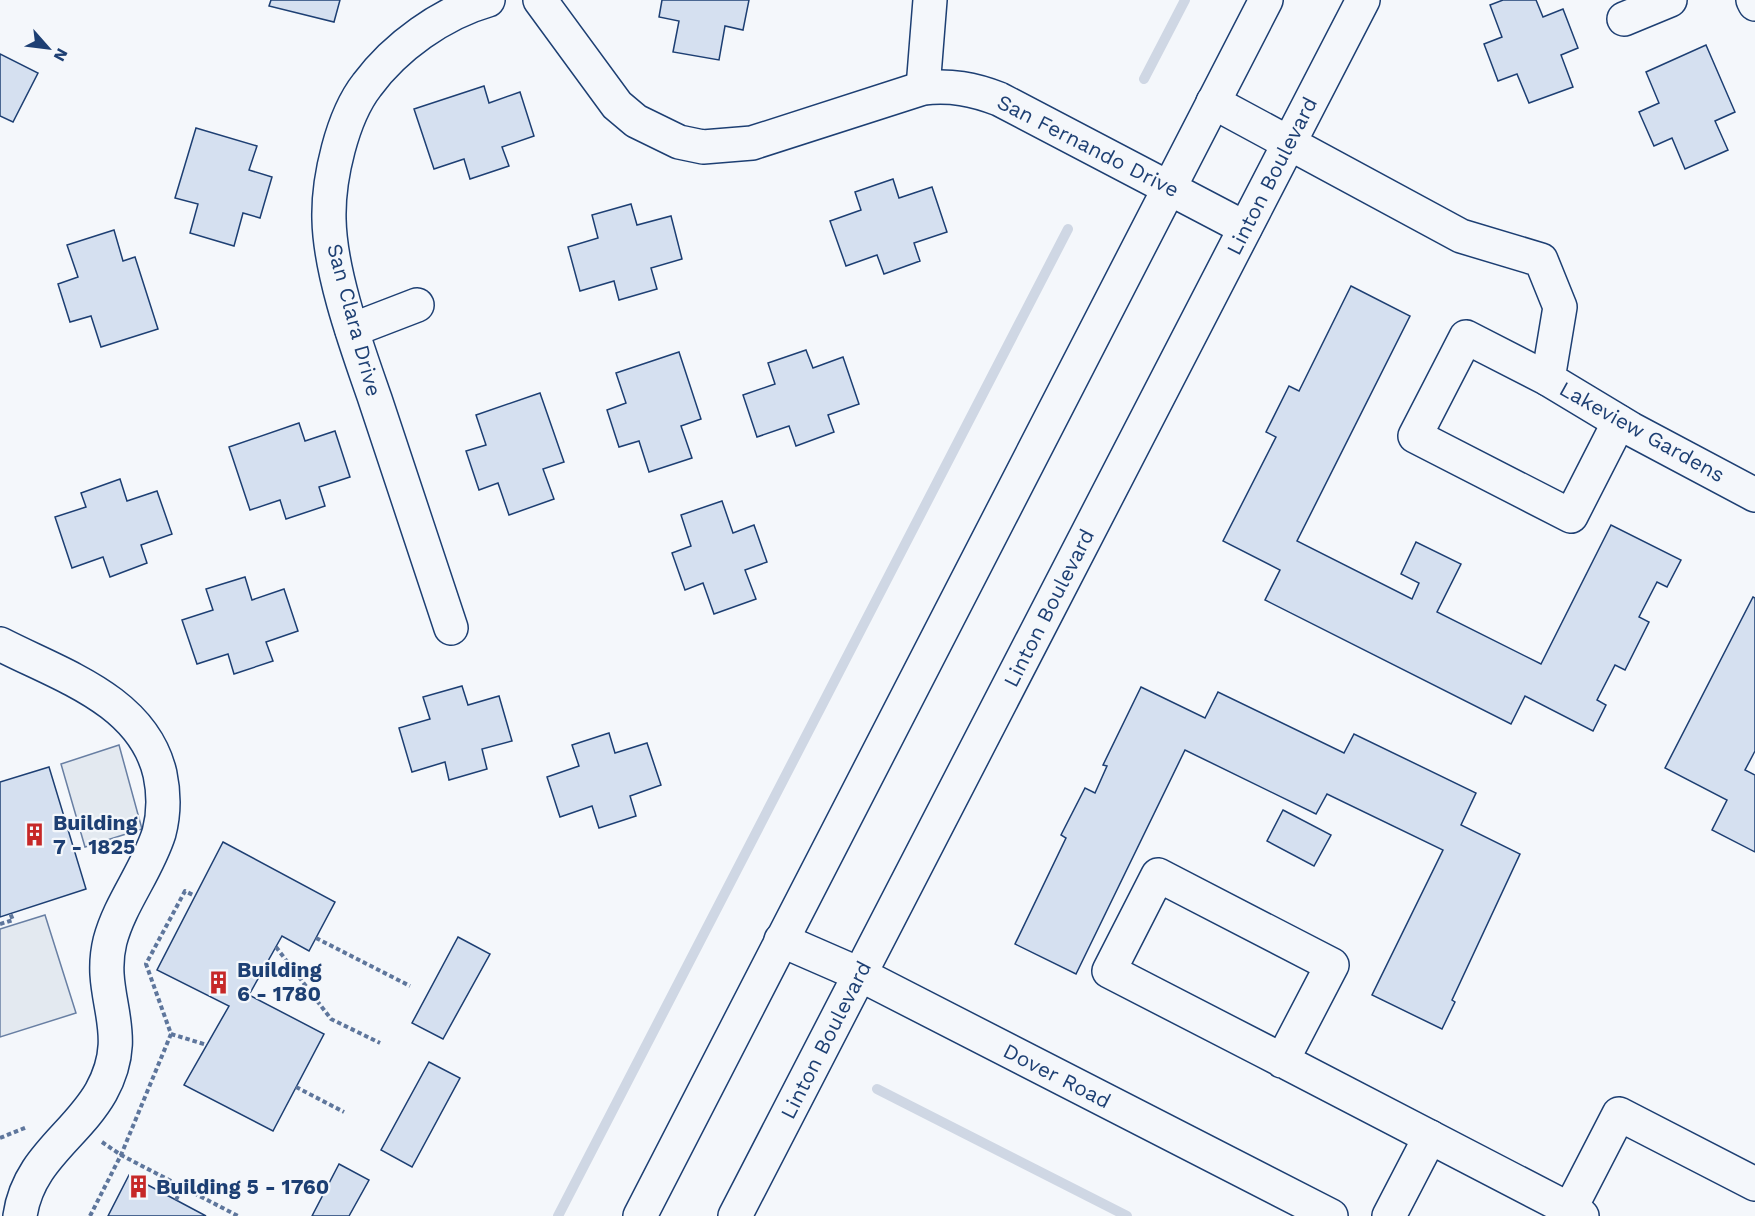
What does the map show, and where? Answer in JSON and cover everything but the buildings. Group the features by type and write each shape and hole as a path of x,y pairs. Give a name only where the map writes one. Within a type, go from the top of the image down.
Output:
{"street":[{"name":"San Clara Drive","path":"452,628 352,330 331,241 329,218 335,163 353,110 366,86 398,52 435,24 488,0"},
{"name":"San Fernando Drive","path":"540,0 617,105 636,121 679,142 703,147 752,143 923,88 947,86 970,88 999,99 1245,228"},
{"path":"923,88 930,0"},
{"path":"640,1216 1266,0"},
{"name":"Linton Boulevard","path":"735,1216 1364,0"},
{"path":"1624,19 1670,0"},
{"name":"Lakeview Gardens","path":"1213,102 1288,145 1461,236 1541,260 1560,308 1548,379 1619,422 1755,495"},
{"path":"352,330 417,304"},
{"path":"1548,379 1466,337 1415,436 1570,516 1619,422"},
{"path":"0,644 97,693 118,707 134,723 157,763 162,785 163,808 159,831 110,941 107,967 116,1018 117,1044 112,1068 100,1094 42,1163 29,1186 20,1216"},
{"path":"1282,1060 1332,965 1158,875 1109,970 1576,1213 1619,1114 1755,1184"},
{"name":"Dover Road","path":"781,940 860,974 1331,1216"},
{"path":"1389,1216 1430,1137"}],"path":[{"path":"90,1216 121,1155 171,1034 146,964 185,891 195,896"},
{"path":"0,924 13,920 10,913"},
{"path":"316,938 410,986"},
{"path":"276,947 331,1018 380,1043"},
{"path":"171,1034 207,1045"},
{"path":"296,1087 344,1112"},
{"path":"75,1123 121,1155 238,1216"},
{"path":"0,1138 30,1125"},
{"path":"176,1200 182,1187"}],"shaded area":[{"path":"119,745 142,829 85,847 61,764"},
{"path":"45,915 76,1013 0,1037 0,929"}],"waterway":[{"path":"1144,79 1185,0"},
{"path":"558,1216 1068,229"},
{"path":"877,1089 1127,1216"}],"place":[{"name":"Building 7 - 1825","path":"35,835"},
{"name":"Building 6 - 1780","path":"219,982"},
{"name":"Building 5 - 1760","path":"138,1187"}]}
